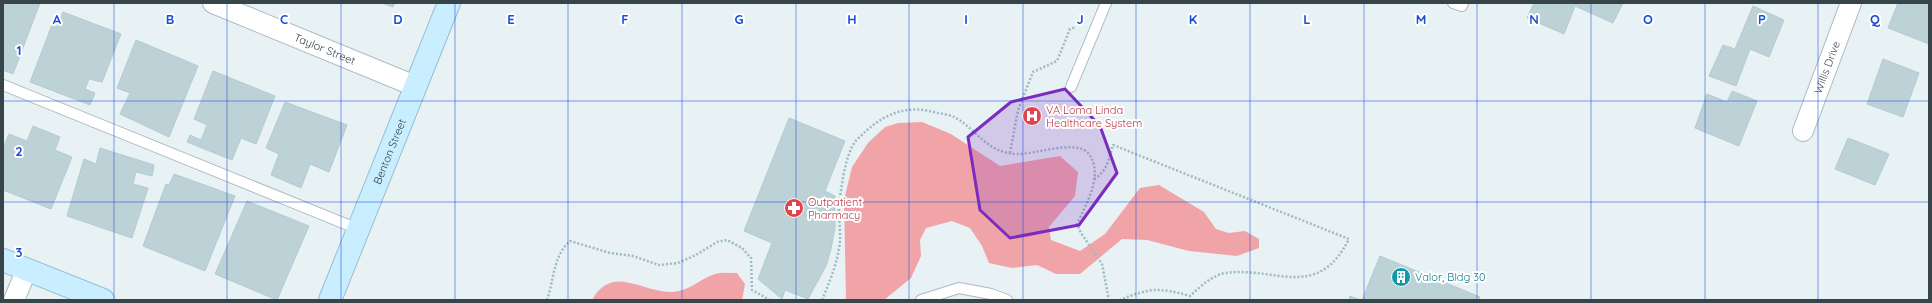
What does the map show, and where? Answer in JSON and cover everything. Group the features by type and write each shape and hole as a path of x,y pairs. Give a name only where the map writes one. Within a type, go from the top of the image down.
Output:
{"street":[{"name":"Taylor Street","path":"213,3 415,86"},
{"name":"Benton Street","path":"330,300 449,3"},
{"name":"Willis Drive","path":"1803,131 1851,3"},
{"path":"3,260 103,300"},
{"path":"14,300 26,269"}],"lane":[{"path":"1071,87 1106,3"},
{"path":"1453,3 1462,6 1463,3"},
{"path":"3,85 358,229"},
{"path":"921,300 959,288 991,294 1007,300"}],"path":[{"path":"1010,153 1018,110 1033,72 1057,61 1070,29 1078,26"},
{"path":"822,300 833,274 840,247 839,206 849,154 855,141 877,122 901,110 923,109 955,117 979,138 1000,152 1018,154 1074,148 1086,151 1092,159 1094,180 1092,190 1078,224 1086,240 1102,264 1109,300"},
{"path":"1094,180 1101,175 1106,168 1113,145 1349,239 1341,255 1324,270 1301,278 1249,273 1224,274 1205,282 1190,296 1154,288 1120,300"},
{"path":"547,300 558,257 563,247 570,241 610,253 633,256 659,265 678,263 696,255 717,242 728,240 742,248 750,258 752,290 770,300"}],"highlighted area":[{"path":"1065,89 1100,126 1117,173 1079,225 1010,238 980,210 968,137 1011,102"}],"shaded area":[{"path":"922,122 951,134 1000,166 1060,156 1078,172 1075,196 1049,227 1051,240 1080,251 1105,234 1140,188 1159,185 1204,212 1216,229 1229,233 1245,231 1259,239 1259,248 1237,256 1189,251 1147,240 1122,239 1080,274 1056,274 1037,265 1012,268 989,263 982,246 970,228 952,221 926,228 920,240 921,256 911,278 884,300 846,300 844,200 852,167 868,143 885,127 898,123"},
{"path":"737,273 745,284 742,300 592,300 601,288 610,283 621,281 667,292 683,290 715,274"}],"building":[{"path":"3,3 40,3 13,74 3,70"},
{"path":"382,3 395,3 393,7"},
{"path":"1534,3 1623,3 1613,23 1575,6 1564,34 1527,18"},
{"path":"1898,3 1929,3 1929,44 1888,28"},
{"path":"1753,6 1784,20 1769,57 1750,49 1736,86 1709,76 1723,45 1735,49"},
{"path":"63,12 121,34 102,82 89,79 85,89 95,93 90,105 30,82 52,25 57,27"},
{"path":"136,40 198,66 169,137 120,114 130,93 117,88"},
{"path":"1883,59 1919,73 1903,117 1867,104"},
{"path":"213,71 275,96 256,144 241,138 232,160 187,142 190,135 201,140 207,125 194,119"},
{"path":"1732,91 1757,101 1739,146 1695,128 1707,94 1727,102"},
{"path":"285,102 347,125 329,172 310,164 301,188 271,175 279,154 266,148"},
{"name":"Outpatient Pharmacy","path":"789,118 845,141 825,191 835,196 835,228 831,249 826,266 808,299 785,290 782,299 758,279 772,243 744,231"},
{"path":"33,126 60,137 55,150 72,157 51,209 3,190 3,148 9,134 27,141"},
{"path":"1848,138 1889,154 1875,185 1835,169"},
{"path":"100,148 154,165 152,176 136,172 133,184 148,188 132,238 67,216 84,159 96,164"},
{"path":"174,174 235,196 205,271 143,246 166,184 169,185"},
{"path":"247,201 309,226 277,300 215,274"},
{"name":"Valor, Bldg 30","path":"1380,256 1480,297 1479,300 1362,300"},
{"path":"1350,296 1361,300 1349,300"}],"place":[{"name":"VA Loma Linda Healthcare System","path":"1032,116"},
{"name":"Outpatient Pharmacy","path":"794,208"},
{"name":"Valor, Bldg 30","path":"1401,277"}]}
